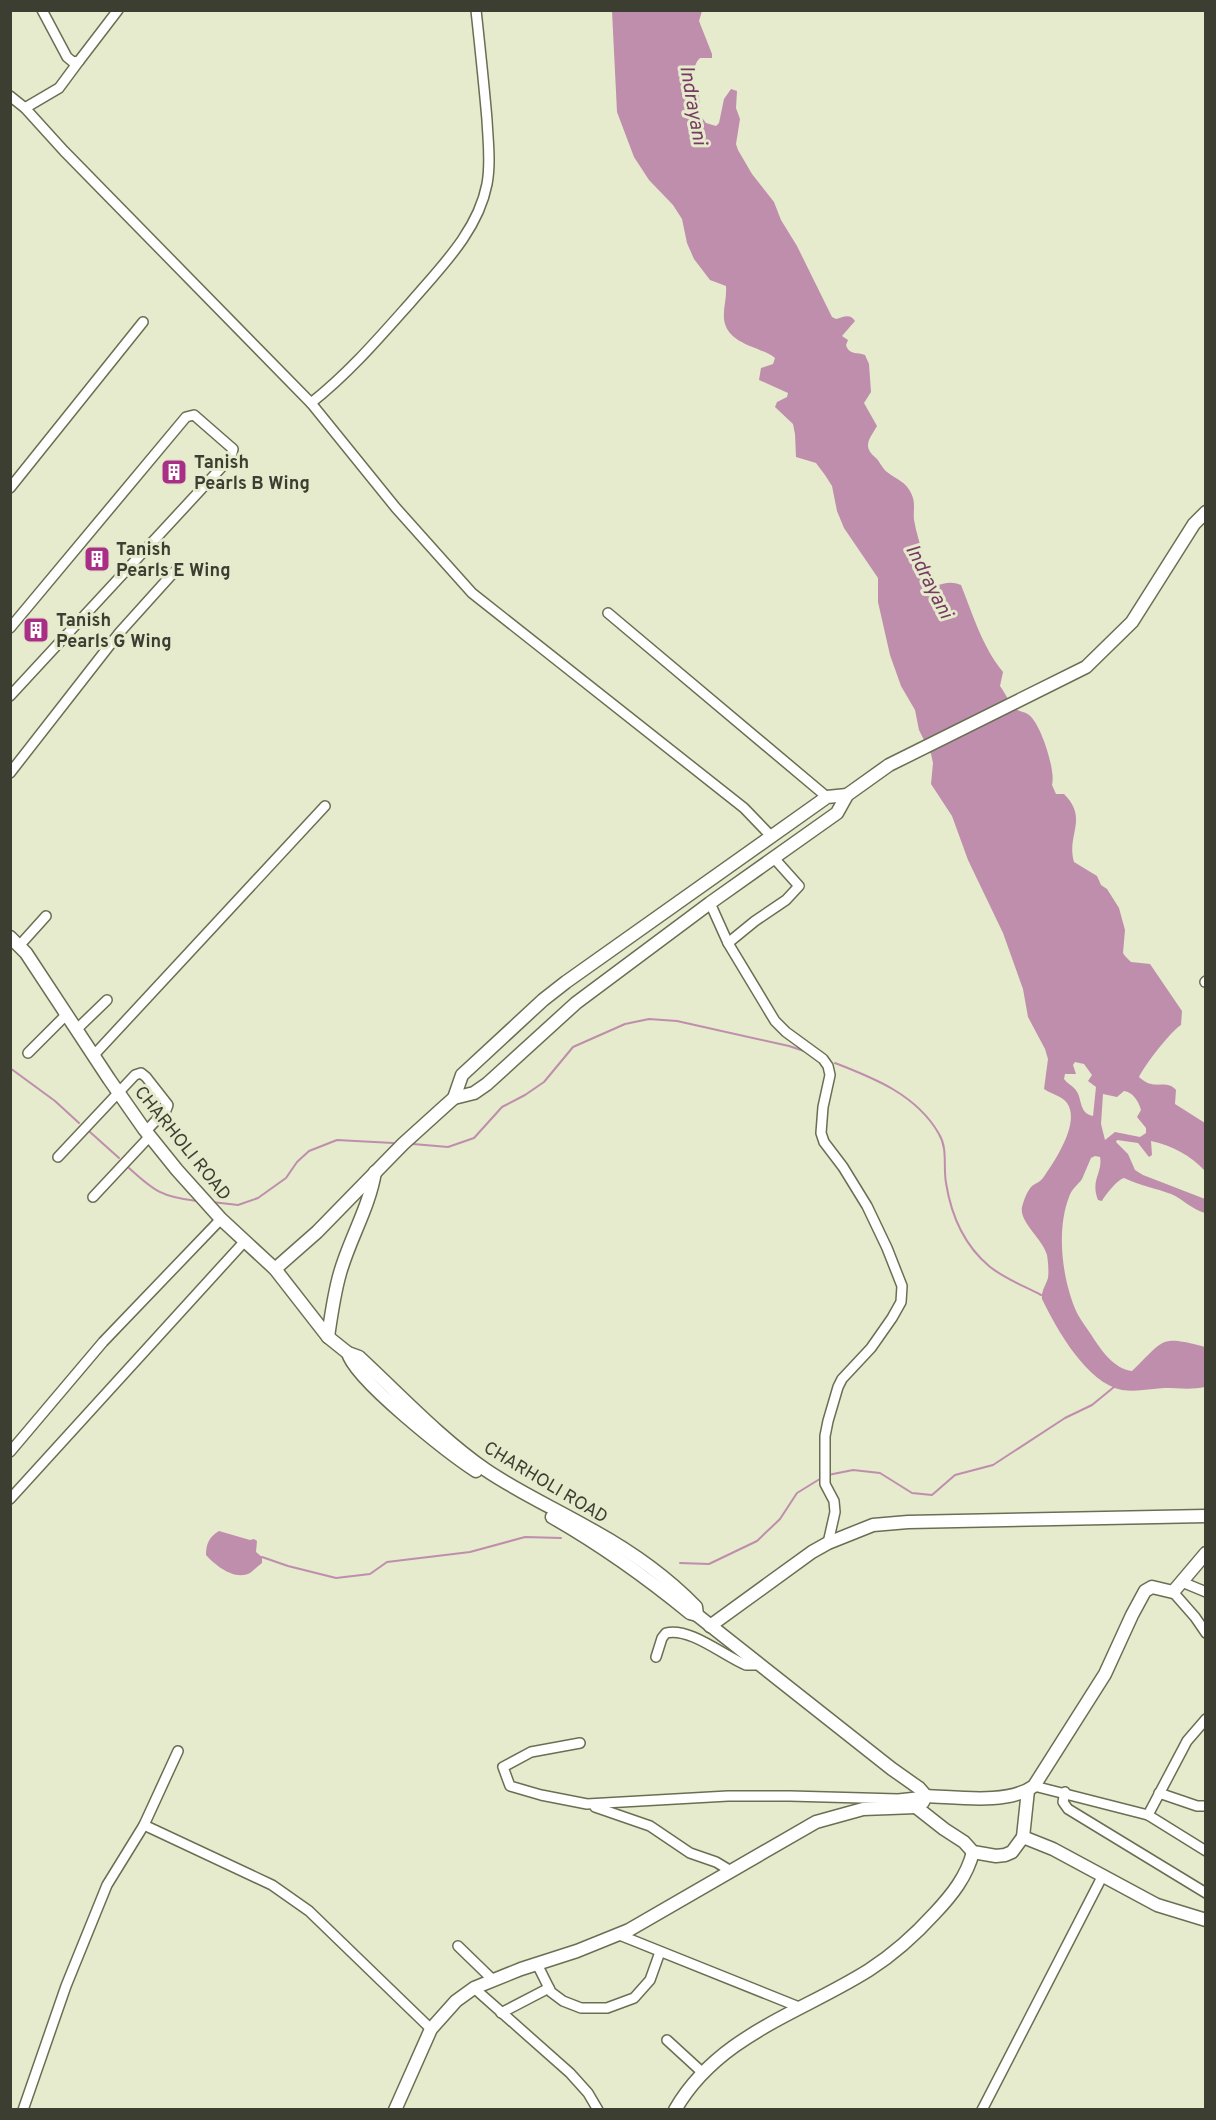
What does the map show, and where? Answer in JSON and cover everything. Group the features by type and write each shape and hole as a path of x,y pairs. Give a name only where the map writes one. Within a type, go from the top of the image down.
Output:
{"street":[{"path":"42,10 67,57 73,62 79,61"},
{"path":"25,108 59,88 118,10"},
{"path":"311,403 339,382 363,357 444,264 468,232 479,210 487,186 489,150 476,10"},
{"path":"10,96 25,108 64,151 311,403 396,508 472,593 744,808 771,836"},
{"path":"10,488 142,322"},
{"path":"10,628 186,417 194,415 233,449 231,457 10,696"},
{"path":"275,1269 317,1232 403,1144 454,1098 481,1089 576,1003 773,857 837,813 847,795 889,765 1086,667 1132,622 1194,524 1206,512"},
{"path":"10,773 120,632 174,573"},
{"path":"609,613 827,797"},
{"path":"454,1098 462,1075 543,1000 827,797 847,795"},
{"path":"94,1054 325,806"},
{"path":"728,943 786,900 799,886 773,857"},
{"path":"710,903 728,943 775,1021 823,1059 828,1066 830,1076 821,1124 824,1142 843,1167 867,1206 891,1256 902,1286 901,1302 892,1318 871,1348 838,1387 828,1421 825,1436 825,1484 834,1501 836,1512 828,1543"},
{"path":"15,942 46,916"},
{"name":"CHARHOLI ROAD","path":"15,942 148,1133 221,1219 275,1269 328,1337 348,1353 359,1357 468,1456 487,1470 536,1504 595,1531 650,1568 685,1595 696,1607 697,1615 710,1626 919,1788 926,1796"},
{"path":"77,1029 107,1000"},
{"path":"28,1053 67,1014"},
{"path":"58,1157 135,1075 141,1073 146,1077 168,1105 166,1110 93,1197"},
{"path":"328,1337 340,1273 363,1217 372,1191 375,1172"},
{"path":"10,1452 103,1342 221,1219"},
{"path":"10,1500 244,1242"},
{"path":"710,1626 828,1543 873,1525 908,1522 1206,1516"},
{"path":"1173,1592 1206,1553"},
{"path":"1182,1582 1206,1592"},
{"path":"916,1807 964,1842 973,1852 996,1856 1012,1852 1023,1837 1031,1788 1105,1674 1145,1591 1152,1587 1173,1592 1206,1633"},
{"path":"656,1657 662,1638 666,1633 675,1632 696,1638 747,1665 759,1663"},
{"path":"1148,1815 1187,1741 1206,1719"},
{"path":"580,1743 531,1752 503,1767 510,1786 587,1804 650,1826 690,1853 716,1862 731,1871"},
{"path":"23,2109 62,1996 93,1917 114,1872 144,1825 178,1751"},
{"path":"587,1804 790,1796 898,1799 926,1796 989,1798 1031,1788 1065,1792 1148,1815 1206,1851"},
{"path":"1065,1792 1063,1802 1068,1809 1206,1893"},
{"path":"1159,1793 1205,1807"},
{"path":"395,2109 430,2029 456,2001 474,1988 628,1930 816,1822 863,1809 916,1807 923,1802 926,1796"},
{"path":"144,1825 272,1885 291,1897 430,2029"},
{"path":"1023,1837 1053,1849 1157,1905 1206,1920"},
{"path":"675,2109 703,2073 735,2044 868,1971 895,1952 943,1904 962,1880 970,1865 973,1852"},
{"path":"982,2109 1102,1877"},
{"path":"617,1934 799,2007"},
{"path":"458,1946 493,1980"},
{"path":"537,1964 549,1988 556,1996 570,2005 581,2008 607,2008 634,1998 650,1980 660,1952"},
{"path":"474,1988 570,2073 588,2093 598,2109"},
{"path":"501,2013 549,1988"},
{"path":"667,2040 703,2073"}],"water":[{"name":"Indrayani","path":"612,11 702,11 699,21 712,58 700,58 694,71 693,79 699,93 700,115 706,123 716,126 719,123 724,99 731,89 737,91 736,108 740,119 736,144 738,150 752,174 774,202 781,220 797,246 832,317 836,319 849,316 855,321 842,336 848,340 846,345 849,350 865,355 869,364 871,392 864,403 877,426 869,439 869,450 885,470 904,483 913,496 914,520 928,584 961,585 984,641 1003,672 1000,686 1014,707 1034,720 1046,748 1052,769 1052,785 1056,794 1064,794 1075,811 1072,852 1074,862 1097,876 1101,885 1107,889 1119,908 1125,930 1123,953 1125,956 1131,962 1150,964 1182,1011 1181,1025 1170,1035 1139,1077 1150,1084 1172,1087 1176,1090 1175,1104 1205,1123 1205,1171 1174,1148 1159,1143 1151,1141 1152,1155 1149,1157 1138,1143 1117,1140 1116,1142 1128,1154 1135,1170 1205,1199 1205,1213 1171,1194 1124,1178 1115,1184 1102,1201 1098,1200 1095,1187 1100,1168 1100,1157 1095,1156 1091,1158 1082,1179 1069,1197 1063,1225 1062,1255 1064,1271 1077,1313 1114,1363 1132,1371 1163,1343 1178,1341 1190,1343 1205,1347 1205,1387 1133,1391 1109,1385 1097,1377 1074,1354 1042,1299 1048,1278 1047,1255 1024,1219 1022,1207 1029,1190 1043,1178 1059,1153 1071,1121 1070,1111 1065,1101 1044,1089 1048,1059 1028,1017 1023,989 1003,933 968,860 952,816 931,784 933,763 931,754 919,730 915,710 901,686 890,655 878,602 878,578 844,528 837,511 832,486 825,475 816,463 796,457 793,424 775,407 777,402 787,397 788,393 759,380 761,368 773,364 775,358 738,340 726,328 724,315 726,286 710,280 694,259 687,243 682,219 673,205 649,180 634,157 617,112","holes":["1075,1062 1084,1064 1092,1075 1088,1081 1096,1087 1093,1116 1085,1112 1075,1089 1064,1079 1065,1074 1076,1074 1073,1065","1124,1091 1133,1095 1139,1104 1141,1110 1137,1117 1146,1128 1146,1133 1140,1137 1115,1132 1105,1140 1101,1124 1103,1094 1117,1097"]},
{"path":"219,1531 257,1541 256,1552 262,1557 262,1563 244,1575 232,1574 220,1568 206,1555 209,1541"}],"waterway":[{"path":"413,1144 448,1147 474,1138 502,1107 544,1082 573,1047 625,1024 649,1019 677,1021 807,1052"},
{"path":"835,1063 865,1075 907,1098 930,1120 942,1140 948,1195 955,1217 972,1249 995,1270 1041,1295"},
{"path":"10,1068 55,1101 79,1123"},
{"path":"90,1132 119,1158"},
{"path":"212,1202 238,1205 258,1198 286,1178 297,1162 309,1151 337,1140 393,1143"},
{"path":"129,1168 159,1192 197,1201"},
{"path":"828,1475 853,1470 880,1473 912,1493 932,1495 955,1475 993,1465 1065,1418 1092,1405 1114,1387"},
{"path":"680,1563 709,1564 757,1541 780,1519 797,1493 823,1477"},
{"path":"262,1557 336,1578 370,1574 387,1562 470,1552 525,1537 561,1538"}],"place":[{"name":"Tanish Pearls B Wing","path":"174,472"},
{"name":"Tanish Pearls E Wing","path":"97,559"},
{"name":"Tanish Pearls G Wing","path":"36,630"}]}
